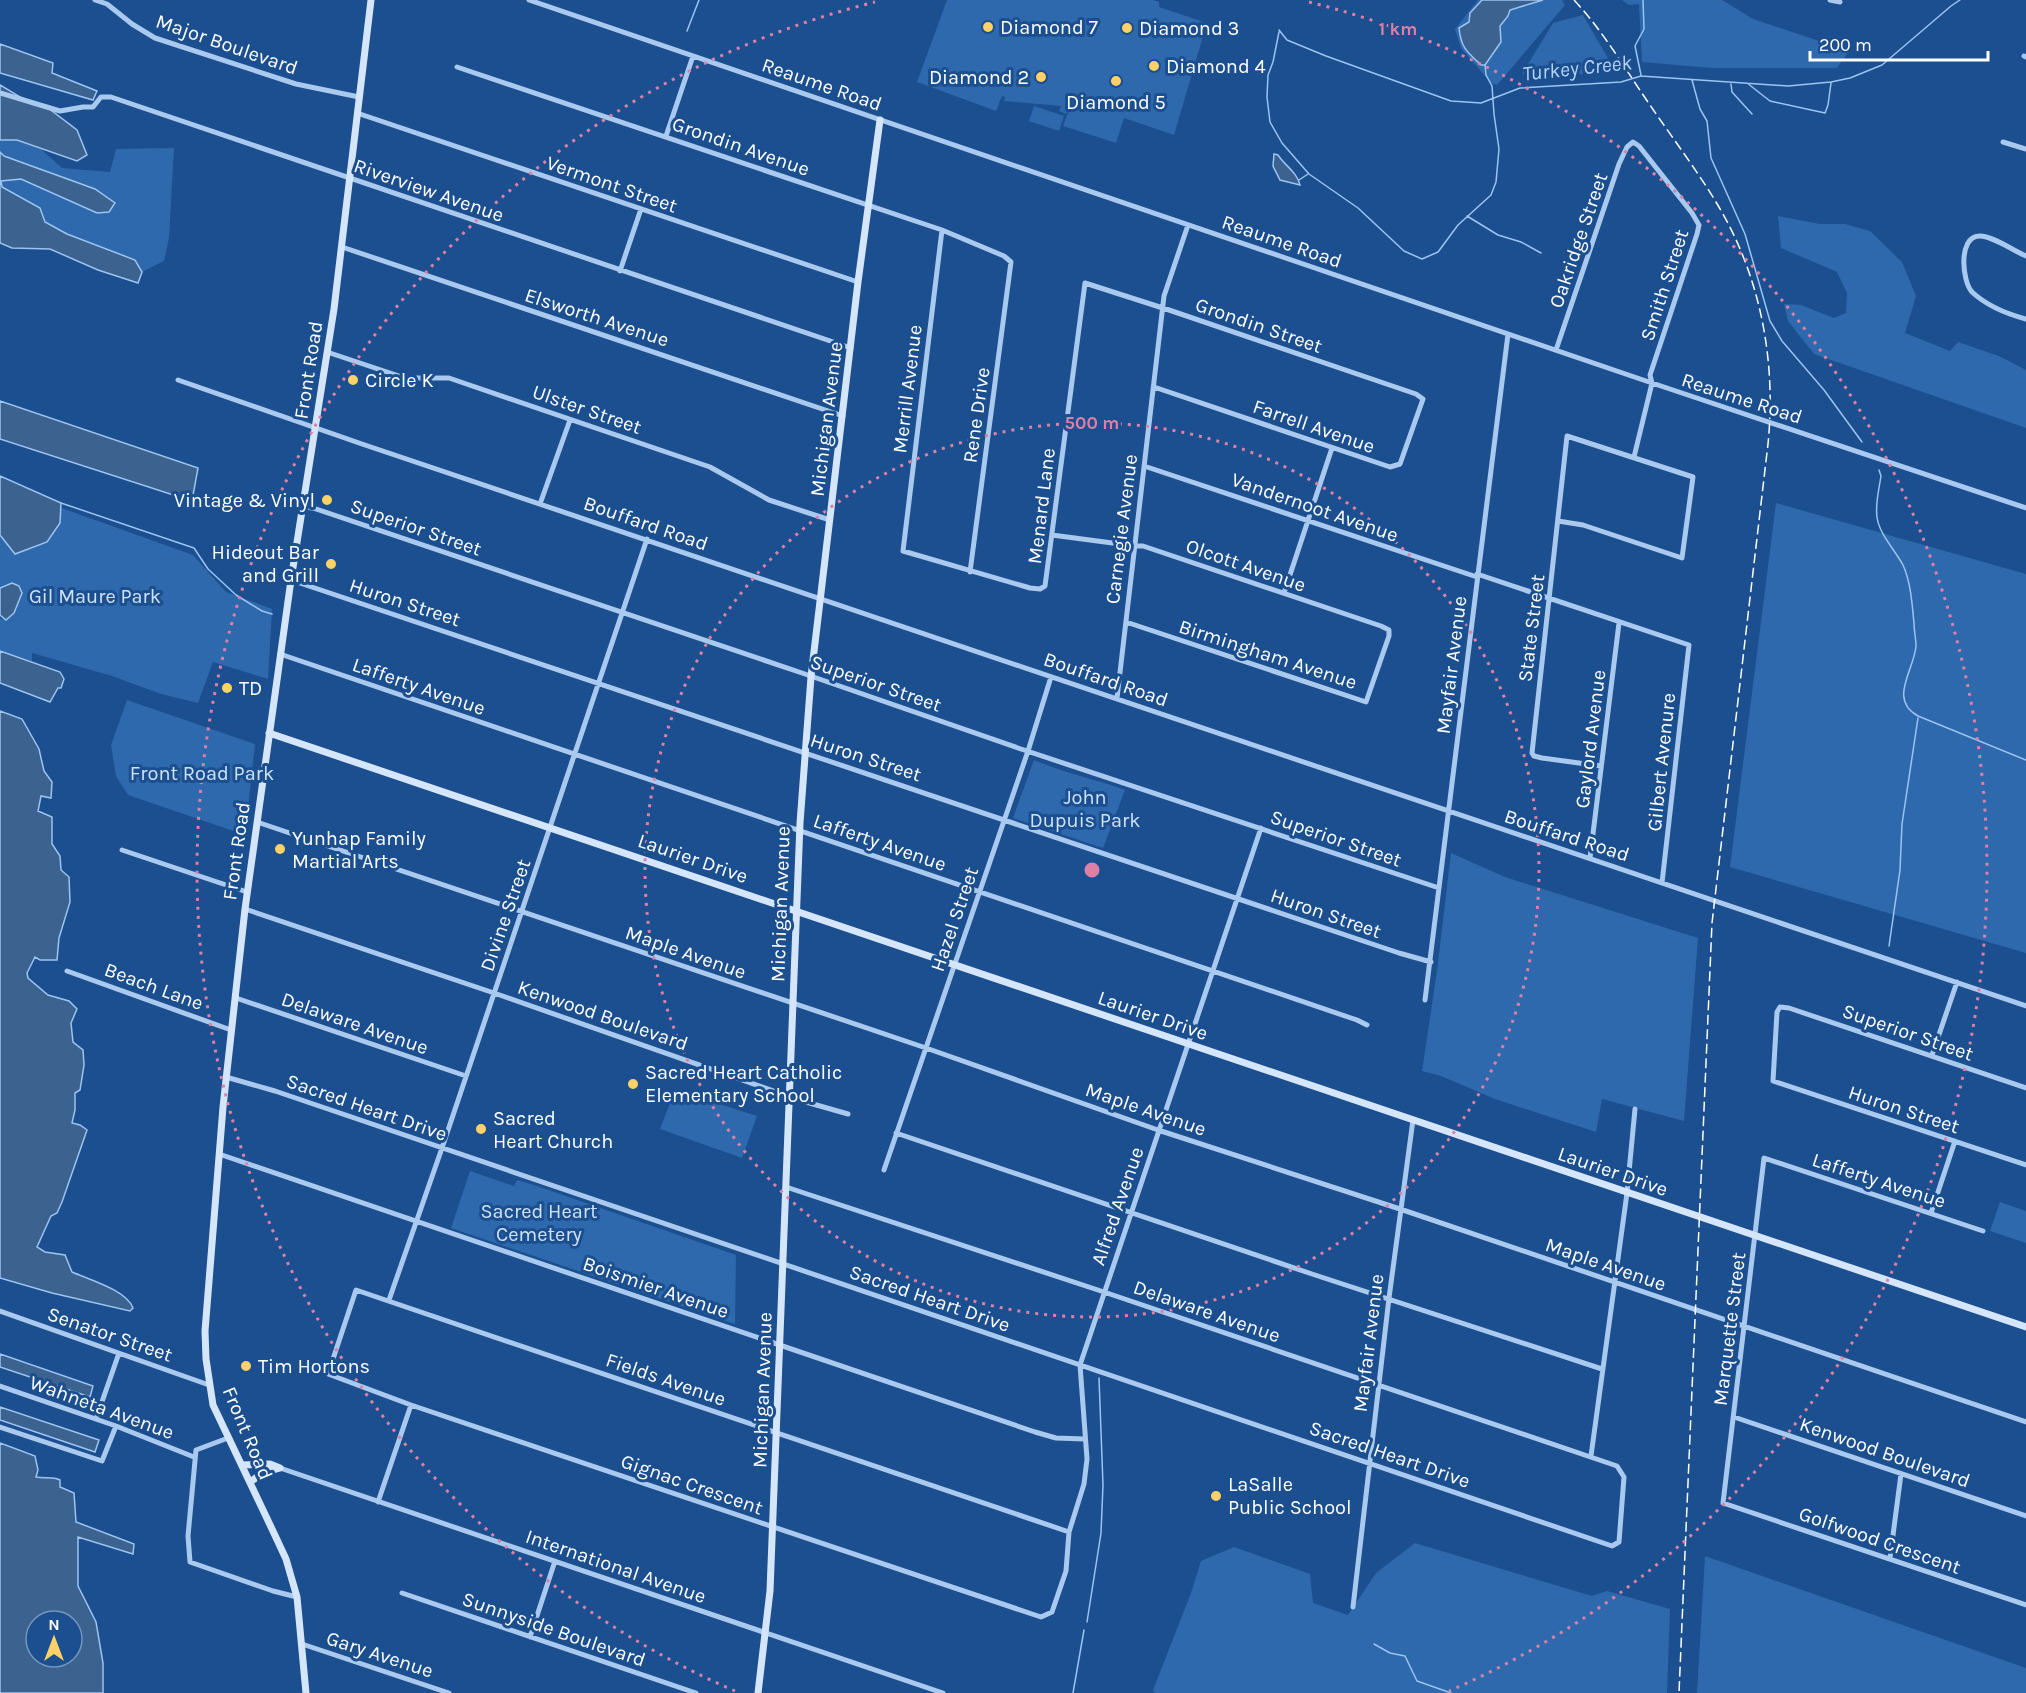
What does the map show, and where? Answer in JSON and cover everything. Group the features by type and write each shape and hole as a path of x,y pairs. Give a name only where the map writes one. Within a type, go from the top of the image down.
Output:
{"street":[{"name":"Major Boulevard","path":"94,0 107,4 132,24 155,38 296,84 359,97"},
{"name":"Front Road","path":"306,1693 297,1597 286,1559 213,1404 209,1385 206,1331 226,1077 245,909 280,654 342,248 371,0"},
{"name":"Reaume Road","path":"529,0 1652,383 2026,508"},
{"path":"1830,0 1840,2"},
{"path":"666,136 693,56"},
{"name":"Grondin Avenue","path":"457,67 942,231 1004,256 1011,262"},
{"name":"Riverview Avenue","path":"0,93 60,111 93,107 101,97 111,97 851,348"},
{"name":"Vermont Street","path":"357,113 858,282"},
{"name":"Michigan Avenue","path":"758,1693 770,1591 796,910 805,753 811,676 858,282 880,120"},
{"name":"Oakridge Street","path":"1556,350 1619,164 1627,147 1633,142"},
{"name":"Smith Street","path":"1633,142 1639,146 1699,225 1650,375 1652,383 1634,458"},
{"path":"2003,142 2026,149"},
{"path":"620,271 641,209"},
{"name":"Carnegie Avenue","path":"1117,698 1164,296 1188,225"},
{"name":"Merrill Avenue","path":"903,550 942,231"},
{"path":"2026,256 1995,240 1980,236 1971,239 1964,256 1965,279 1970,290 1994,307 2026,319"},
{"name":"Elsworth Avenue","path":"342,248 843,416"},
{"name":"Rene Drive","path":"970,572 1011,262"},
{"name":"Grondin Street","path":"1084,284 1163,307 1416,394 1423,399"},
{"name":"Menard Lane","path":"903,550 970,572 1040,589 1045,585 1084,284"},
{"name":"Mayfair Avenue","path":"1425,1000 1508,334"},
{"name":"Ulster Street","path":"327,352 405,378 449,378 710,467 769,500 830,520"},
{"name":"Bouffard Road","path":"178,380 2026,1005"},
{"name":"Farrell Avenue","path":"1154,387 1390,467 1400,464 1423,399"},
{"path":"540,504 570,420"},
{"name":"State Street","path":"1601,766 1542,758 1532,753 1567,436 1634,458"},
{"path":"1284,592 1332,448"},
{"path":"1558,521 1583,525 1683,558 1693,477 1634,458"},
{"name":"Vandernoot Avenue","path":"1144,466 1689,645"},
{"name":"Superior Street","path":"303,507 313,508 1439,888"},
{"name":"Olcott Avenue","path":"1052,535 1143,546 1284,592 1389,630 1389,640 1379,668"},
{"name":"Divine Street","path":"389,1300 647,539"},
{"name":"Huron Street","path":"291,580 1431,962"},
{"name":"Birmingham Avenue","path":"1126,622 1366,702 1379,668"},
{"name":"Gaylord Avenue","path":"1590,858 1619,623"},
{"name":"Gilbert Avenure","path":"1662,883 1689,645"},
{"name":"Lafferty Avenue","path":"280,654 1367,1024"},
{"name":"Hazel Street","path":"884,1170 1028,751 1051,676"},
{"name":"Laurier Drive","path":"269,733 2026,1327"},
{"name":"Maple Avenue","path":"257,822 926,1048 1158,1130 1400,1209 2026,1422"},
{"name":"Alfred Avenue","path":"1069,1532 1084,1484 1087,1459 1080,1365 1261,828"},
{"path":"122,850 248,892"},
{"name":"Kenwood Boulevard","path":"245,909 789,1096 848,1114"},
{"name":"Beach Lane","path":"67,970 231,1030"},
{"path":"1932,1055 1957,982"},
{"name":"Delaware Avenue","path":"236,998 466,1076"},
{"name":"Superior Street","path":"1773,1081 1776,1012 1780,1007 1932,1055 2026,1088"},
{"name":"Sacred Heart Drive","path":"226,1077 275,1091 1612,1546 1616,1545 1620,1539"},
{"name":"Huron Street","path":"1773,1081 2026,1165"},
{"path":"1591,1456 1627,1193 1635,1109"},
{"name":"Mayfair Avenue","path":"1353,1607 1378,1385 1413,1120"},
{"path":"896,1133 1602,1369"},
{"path":"1931,1214 1956,1141"},
{"name":"Boismier Avenue","path":"219,1154 1035,1432 1056,1438 1085,1439"},
{"name":"Lafferty Avenue","path":"1764,1158 1983,1231"},
{"name":"Marquette Street","path":"1724,1503 1764,1158"},
{"name":"Delaware Avenue","path":"786,1187 1617,1466 1624,1477 1620,1539"},
{"name":"Fields Avenue","path":"356,1290 1069,1532"},
{"name":"Gignac Crescent","path":"356,1290 328,1374 411,1405 1041,1617 1052,1612 1066,1572 1069,1532"},
{"name":"Senator Street","path":"0,1311 209,1385"},
{"path":"96,1419 119,1353"},
{"name":"Wahneta Avenue","path":"0,1386 116,1426 194,1457"},
{"path":"378,1502 411,1405"},
{"name":"Kenwood Boulevard","path":"1734,1417 2026,1516"},
{"path":"0,1427 102,1461 116,1426"},
{"path":"227,1435 196,1450 189,1536 190,1562 297,1597"},
{"path":"242,1465 270,1464 280,1468"},
{"path":"250,1482 263,1473 280,1468"},
{"name":"International Avenue","path":"280,1468 943,1693"},
{"path":"1890,1558 1901,1474"},
{"name":"Golfwood Crescent","path":"1724,1503 2026,1605"},
{"path":"530,1637 555,1561"},
{"name":"Sunnyside Boulevard","path":"402,1593 696,1693"},
{"name":"Gary Avenue","path":"302,1644 449,1693"}],"green space":[{"path":"947,0 1153,0 1159,2 1159,7 1207,23 1174,135 1124,118 1116,143 1063,126 1070,107 1066,114 1059,111 1061,106 1004,101 1005,97 1002,96 996,111 917,82"},
{"path":"1478,0 1562,0 1565,5 1497,85 1491,83 1461,48 1455,29"},
{"path":"1622,0 1722,0 1753,19 1849,51 1837,68 1712,68 1642,62 1639,4 1629,5"},
{"path":"1583,15 1613,67 1599,74 1522,74 1553,23"},
{"path":"1034,106 1064,116 1059,131 1029,121"},
{"path":"0,140 17,140 42,150 62,168 110,172 116,149 174,148 169,238 164,261 142,272 135,260 67,234 45,222 40,208 2,187 1,181 21,179 97,213 4,156 0,152"},
{"path":"1778,216 1820,224 1845,224 1870,231 1902,262 1916,296 1905,333 1950,351 1958,342 1999,356 2026,370 2026,428 1814,354 1788,321 1784,304 1801,305 1834,318 1846,313 1847,293 1837,272 1781,248"},
{"name":"Gil Maure Park","path":"0,486 193,555 226,592 272,609 268,679 213,662 198,703 161,694 112,676 32,653 32,661 0,651 0,618 14,615 21,597 13,583 0,588"},
{"path":"1776,503 2026,574 2026,953 1730,867"},
{"name":"Front Road Park","path":"127,700 255,744 245,835 128,795 116,776 111,745"},
{"name":"John Dupuis Park","path":"1034,760 1125,790 1103,848 1013,818"},
{"path":"1451,853 1505,877 1698,938 1684,1121 1602,1099 1596,1132 1495,1099 1441,1076 1422,1071"},
{"path":"675,1090 757,1116 742,1158 660,1129"},
{"name":"Sacred Heart Cemetery","path":"470,1171 514,1186 517,1180 534,1185 736,1255 735,1324 451,1228"},
{"path":"2000,1202 2026,1211 2026,1243 1990,1231"},
{"path":"1415,1543 1592,1596 1607,1591 1670,1609 1667,1693 1155,1693 1153,1690 1201,1561 1234,1547 1310,1574 1313,1603 1348,1615 1376,1573"},
{"path":"1705,1556 2026,1668 2026,1693 1697,1693"}],"shaded area":[{"path":"1482,0 1543,0 1510,10 1500,26 1501,42 1485,65 1481,65 1466,49 1461,40 1459,28 1469,22 1470,13"},
{"path":"0,44 53,63 52,73 97,91 93,100 0,73"},
{"path":"0,85 20,97 48,108 77,130 87,155 77,161 17,140 0,140"},
{"path":"0,152 4,156 95,189 115,203 109,212 97,213 21,179 1,181 2,187 40,208 45,222 67,234 135,260 142,272 138,283 98,270 50,249 12,248 0,243"},
{"path":"1274,154 1278,155 1294,173 1300,185 1280,180 1273,166"},
{"path":"0,401 198,468 192,501 0,439"},
{"path":"0,476 61,503 60,523 47,542 15,554 0,535"},
{"path":"12,583 19,586 22,593 14,613 6,620 0,615 0,588"},
{"path":"0,651 60,672 64,679 61,688 58,688 50,702 0,683"},
{"path":"0,711 22,719 39,749 44,771 52,782 51,798 41,796 38,811 52,817 52,844 60,856 61,870 69,877 70,902 59,938 57,960 40,960 35,957 27,973 28,978 48,995 69,1001 77,1009 71,1023 73,1042 83,1050 84,1065 80,1090 75,1093 72,1123 87,1130 62,1202 57,1213 51,1216 37,1247 45,1252 65,1255 72,1272 107,1286 123,1296 133,1308 130,1311 0,1278"},
{"path":"0,1354 93,1386 90,1397 0,1367"},
{"path":"0,1407 99,1440 95,1452 0,1420"},
{"path":"0,1443 35,1456 38,1470 36,1477 60,1480 60,1487 74,1493 76,1522 134,1544 133,1554 78,1537 78,1586 96,1622 103,1663 103,1693 0,1693"}],"waterway":[{"path":"687,31 699,0"},
{"path":"1641,75 1635,46 1644,29 1643,0"},
{"name":"Turkey Creek","path":"1279,30 1287,40 1326,56 1451,101 1481,103 1520,88 1621,82 1641,76 1788,86 1850,78 1882,65 1960,0"},
{"path":"1279,32 1268,75 1267,97 1270,122 1282,143 1309,174 1358,208 1404,251 1422,259 1438,252 1458,225 1491,195 1496,182 1499,149 1492,86 1486,75 1485,65"},
{"path":"1692,80 1700,109 1707,121 1711,158 1745,234 1770,321 1782,341 1824,390 1862,442"},
{"name":"Turkey Creek","path":"1747,83 1770,101 1825,113 1831,83"},
{"path":"1731,84 1732,92 1752,114"},
{"path":"1299,180 1308,174"},
{"path":"1467,216 1498,235 1521,242 1541,253"},
{"path":"1879,470 1881,476 1876,507 1878,523 1903,565 1912,601 1916,646 1904,693 1909,709 1918,716 2026,760"},
{"path":"61,503 194,548 208,569 236,595 262,611 272,614"},
{"path":"1889,946 1900,870 1902,824 1918,718"},
{"path":"1087,1622 1101,1533 1103,1485 1099,1378"},
{"path":"1073,1693 1084,1630"},
{"path":"1374,1644 1390,1653 1405,1656 1417,1681 1451,1693"}],"railway":[{"path":"1574,0 1615,52 1698,173 1723,214 1748,268 1756,297 1768,355 1770,385 1768,444 1712,923 1679,1693"}],"place":[{"name":"Diamond 7","path":"988,27"},
{"name":"Diamond 3","path":"1127,28"},
{"name":"Diamond 4","path":"1154,66"},
{"name":"Diamond 2","path":"1041,77"},
{"name":"Diamond 5","path":"1116,81"},
{"name":"Circle K","path":"353,380"},
{"name":"Vintage & Vinyl","path":"327,500"},
{"name":"Hideout Bar and Grill","path":"331,564"},
{"name":"TD","path":"227,688"},
{"name":"Yunhap Family Martial Arts","path":"280,849"},
{"name":"Sacred Heart Catholic Elementary School","path":"633,1084"},
{"name":"Sacred Heart Church","path":"481,1129"},
{"name":"Tim Hortons","path":"246,1366"},
{"name":"LaSalle Public School","path":"1216,1496"}]}
